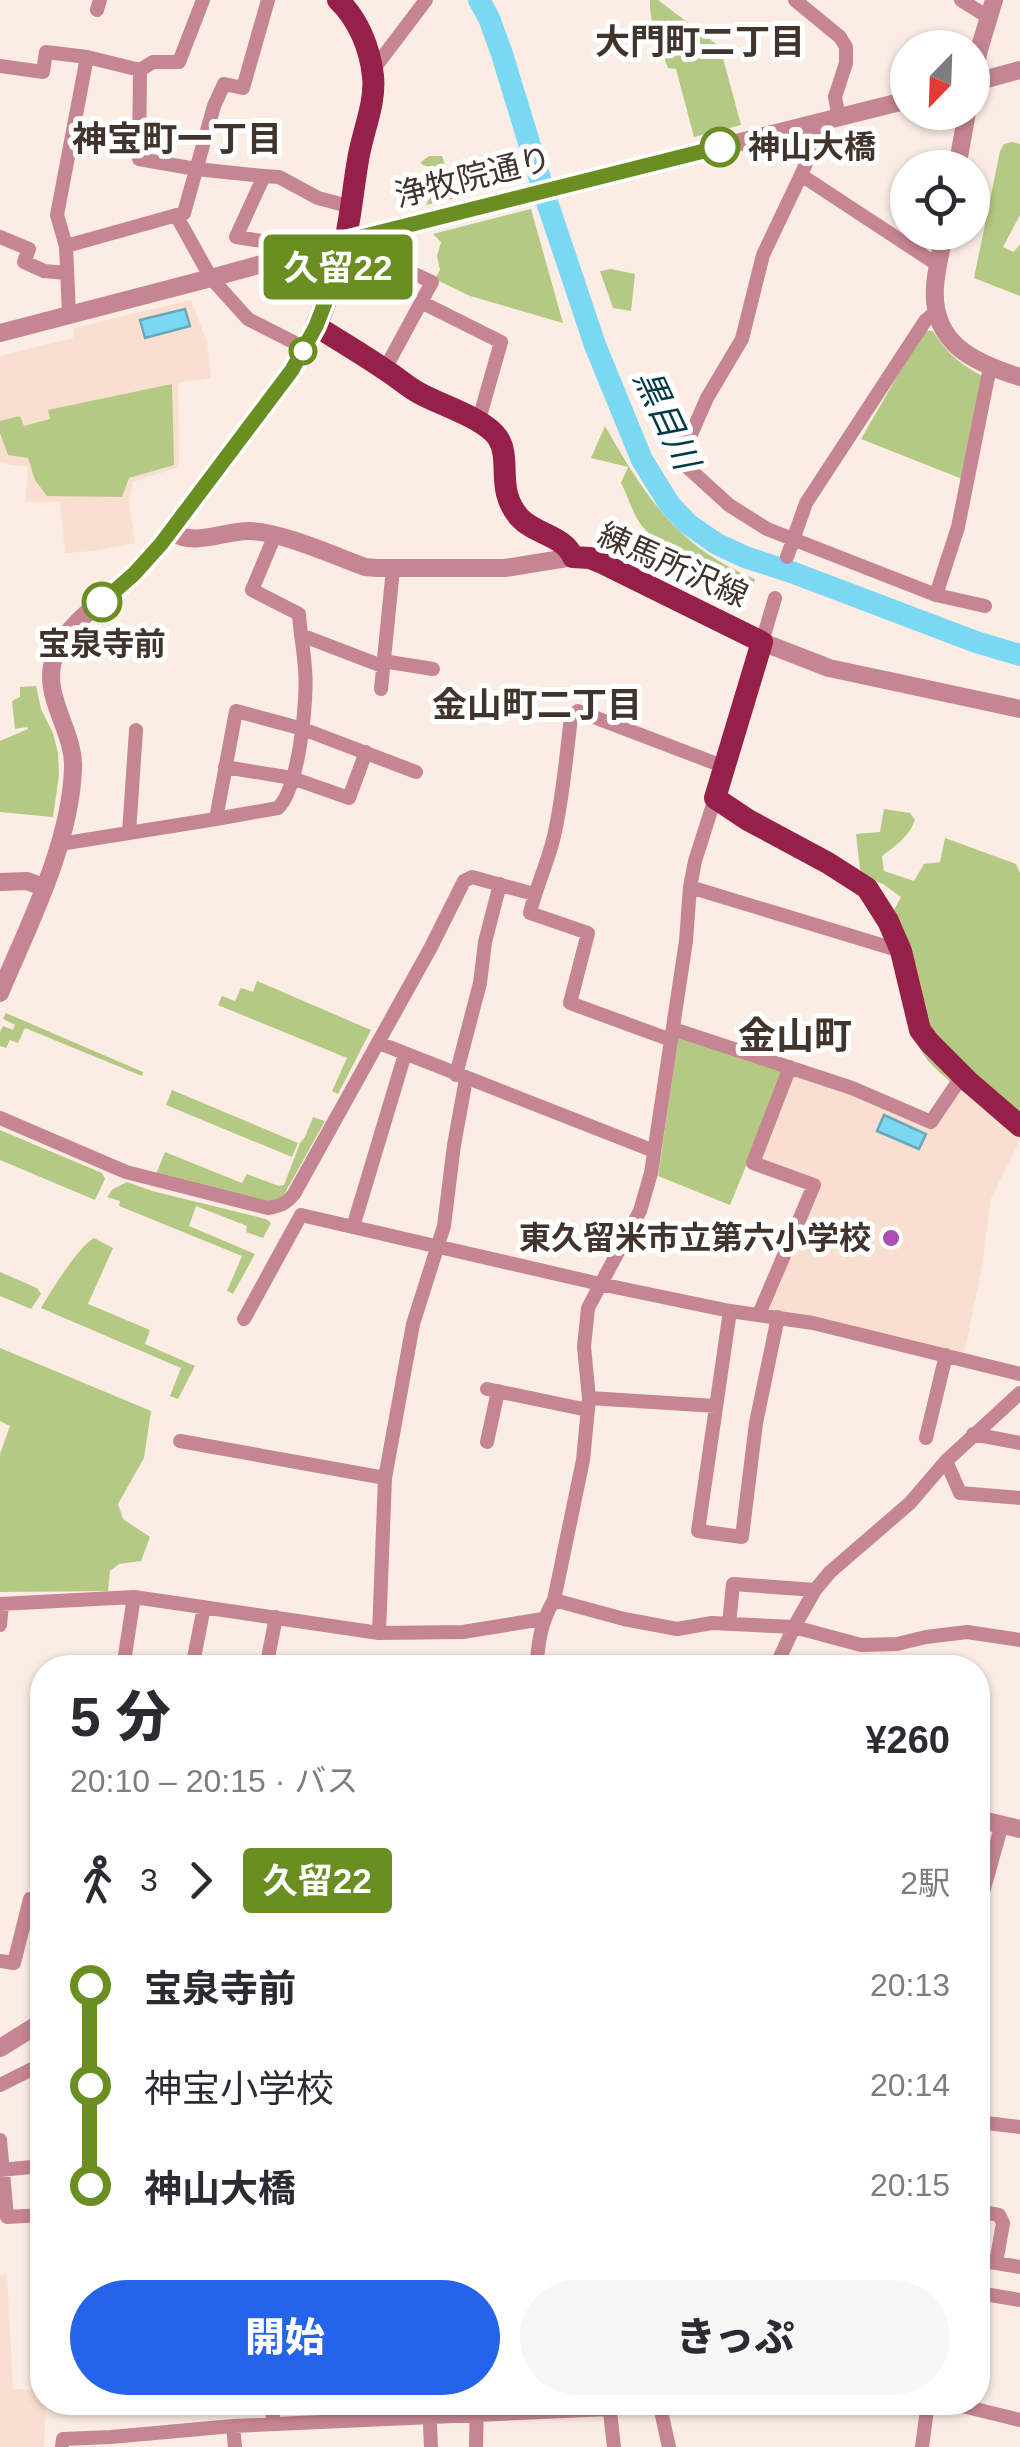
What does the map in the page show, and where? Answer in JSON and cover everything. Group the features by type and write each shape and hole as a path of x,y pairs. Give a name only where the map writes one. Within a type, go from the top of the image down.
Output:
{"main road":[{"path":"338,0 359,26 372,71 372,93 345,241 316,326 416,392 478,422"},
{"name":"練馬所沢線","path":"478,422 500,441 504,484 511,505 534,529 563,542 573,557 600,562 762,642 715,798"},
{"path":"715,798 867,888 901,951 920,1030 962,1076 1020,1126"}],"street":[{"path":"0,66 43,72 46,52 140,70 153,62 179,62 203,0"},
{"path":"66,246 184,213 214,106 224,84 243,88 268,0"},
{"path":"372,71 426,0"},
{"path":"795,0 840,37 846,47 846,63 832,120 763,255 742,340 707,398 682,456 684,465 767,529 936,595 985,606"},
{"path":"961,0 991,8"},
{"path":"69,314 66,246 58,215 87,57"},
{"path":"140,70 139,159 279,178 318,198 352,207"},
{"path":"990,78 1020,70"},
{"name":"浄牧院通り","path":"0,332 375,233 890,105"},
{"path":"801,175 938,265"},
{"path":"264,176 236,237 275,243 286,257"},
{"path":"176,215 211,278 248,320 305,348"},
{"path":"375,233 382,259 432,282 385,369"},
{"path":"0,237 28,248 24,262 44,271 66,273"},
{"path":"941,250 934,289 937,311 948,336 973,359 1020,376"},
{"path":"421,302 501,342 478,422"},
{"path":"787,558 806,504 925,321 937,311"},
{"path":"0,993 60,844 74,768 70,743 52,692 55,653 71,628 134,574 171,532 279,389 316,326"},
{"path":"936,595 958,527 990,367"},
{"path":"171,532 191,540 250,531 365,567 393,569 505,568 573,557"},
{"path":"60,844 283,805 303,729 306,670 299,614 252,590 275,536"},
{"path":"380,689 393,569"},
{"path":"775,598 762,642 829,668 1020,709"},
{"path":"300,635 382,664 433,669"},
{"path":"216,819 236,711 303,729 416,772"},
{"path":"725,767 578,711 571,718 555,833 530,912 588,933 570,1004 790,1067 931,1122 962,1076"},
{"path":"128,833 136,730"},
{"path":"225,767 292,778 349,798 366,752"},
{"path":"538,1655 543,1619 554,1600 583,1460 588,1404 584,1340 588,1308 640,1211 651,1173 686,941 690,887 715,798"},
{"path":"0,1118 126,1172 268,1208 280,1206 294,1194 431,948 464,880 472,877 534,894"},
{"path":"0,882 43,886"},
{"path":"379,1632 385,1478 413,1324 439,1246 461,1077 485,942 500,884"},
{"path":"690,887 901,951"},
{"path":"379,1043 654,1151"},
{"path":"353,1226 405,1054"},
{"path":"759,1314 814,1185 753,1163 790,1067"},
{"path":"244,1319 301,1216 600,1284 814,1323 1020,1374"},
{"path":"730,1310 698,1531 742,1537 756,1423 778,1317"},
{"path":"926,1438 946,1355"},
{"path":"488,1442 492,1390 588,1404 716,1406"},
{"path":"781,1655 815,1590 842,1561 910,1504 973,1434 1020,1393"},
{"path":"973,1434 1020,1443"},
{"path":"180,1441 385,1478"},
{"path":"946,1462 960,1494 1020,1498"},
{"path":"730,1624 733,1584 815,1590"},
{"path":"0,1624 1,1604 134,1597 379,1632 463,1632 543,1619"},
{"path":"125,1655 134,1597"},
{"path":"554,1600 677,1629 712,1624 794,1627 861,1645 897,1644 966,1632 1020,1640"},
{"path":"195,1655 204,1608"},
{"path":"269,1655 276,1617"},
{"path":"990,1880 1011,1827"},
{"path":"0,1961 14,1963 30,1898"},
{"path":"0,2048 30,2029"},
{"path":"0,2085 30,2070"},
{"path":"990,2123 1020,2127"},
{"path":"0,2140 6,2217 30,2216"},
{"path":"1,2170 30,2167"},
{"path":"990,2213 1000,2215 1004,2223 996,2263"},
{"path":"990,2262 1020,2267"},
{"path":"990,2295 1020,2300"},
{"path":"990,2413 1020,2420"},
{"path":"273,2415 273,2424"},
{"path":"62,2447 63,2439 373,2415"},
{"path":"429,2415 431,2447"},
{"path":"476,2447 477,2415"},
{"path":"611,2415 614,2447"},
{"path":"662,2415 669,2447"},
{"path":"922,2447 926,2415"},
{"path":"233,2426 235,2447"}],"shaded area":[{"path":"191,300 207,342 211,378 178,383 179,467 133,482 129,502 135,543 65,553 60,502 25,502 28,467 0,463 0,356 73,338 74,328"},
{"name":"東久留米市立第六小学校","path":"799,1074 932,1127 960,1086 1020,1139 991,1199 964,1354 770,1310 766,1304 820,1182 765,1162 761,1155 793,1076"},
{"path":"7,2274 13,2389 30,2390 30,2415 45,2415 44,2447 0,2447 0,2275"}],"green space":[{"path":"650,0 658,0 720,47 741,125 694,137 676,69 668,68 656,34"},
{"path":"1004,144 1020,144 1020,215 1003,247 1013,252 1020,245 1020,296 974,278 980,250 990,250 990,200"},
{"path":"429,156 442,156 456,198 426,205 441,174 420,163"},
{"path":"531,209 563,323 470,296 435,279 440,270 437,256 441,242 433,234"},
{"path":"600,271 635,274 631,311 613,308"},
{"path":"924,330 933,331 956,359 987,378 965,480 861,439"},
{"path":"172,384 174,465 129,478 122,497 47,496 35,480 28,458 8,455 0,433 0,421 20,416 24,426 50,419 48,410"},
{"path":"605,426 634,475 666,517 704,551 755,579 753,586 693,565 665,548 642,526 621,483 628,467 591,458"},
{"path":"36,686 58,753 53,817 0,812 0,741 28,729 15,729 12,701 20,697 20,687"},
{"path":"884,809 910,813 915,820 906,836 882,856 884,871 914,881 924,864 940,862 945,838 1016,864 1020,873 1020,1131 941,1073 914,1036 888,921 901,897 865,877 860,869 856,834 880,832"},
{"path":"257,981 371,1030 338,1094 332,1091 347,1058 218,1005 222,996 235,1001 241,988 253,992"},
{"path":"6,1013 143,1072 142,1076 25,1028 18,1043 10,1040 6,1048 0,1046 3,1026 13,1030 15,1025 3,1019"},
{"path":"681,1035 784,1073 730,1205 658,1176"},
{"path":"172,1090 298,1143 292,1157 166,1105"},
{"path":"313,1117 325,1121 280,1202 156,1174 165,1152 242,1183 247,1174 284,1185"},
{"path":"0,1130 102,1173 105,1179 95,1200 0,1160"},
{"path":"127,1182 271,1223 263,1238 246,1232 247,1226 196,1206 189,1226 255,1254 233,1294 227,1291 242,1256 119,1206 120,1201 107,1197"},
{"path":"94,1238 113,1248 88,1304 150,1330 145,1344 195,1366 178,1399 170,1396 181,1368 41,1308 73,1260"},
{"path":"0,1272 37,1288 41,1294 31,1309 0,1296"},
{"path":"0,1348 151,1411 144,1458 118,1504 123,1519 150,1537 141,1561 119,1564 110,1571 108,1591 0,1592 0,1454 10,1426 0,1421"}],"water":[{"path":"185,309 190,326 145,338 140,320"},
{"path":"884,1115 926,1134 919,1149 877,1131"}],"waterway":[{"name":"黒目川","path":"479,0 502,54 595,345 642,460 670,505 688,524 745,557 1020,655"}],"bus line":[{"name":"久留22","path":"102,602 149,559 292,370 316,326 345,241 720,147"}],"place":[{"name":"神山大橋","path":"720,147"},
{"name":"宝泉寺前","path":"102,602"},
{"name":"東久留米市立第六小学校","path":"891,1238"}],"district":[{"name":"大門町二丁目","path":"700,41"},
{"name":"神宝町一丁目","path":"177,138"},
{"name":"金山町二丁目","path":"537,704"},
{"name":"金山町","path":"795,1036"}]}
